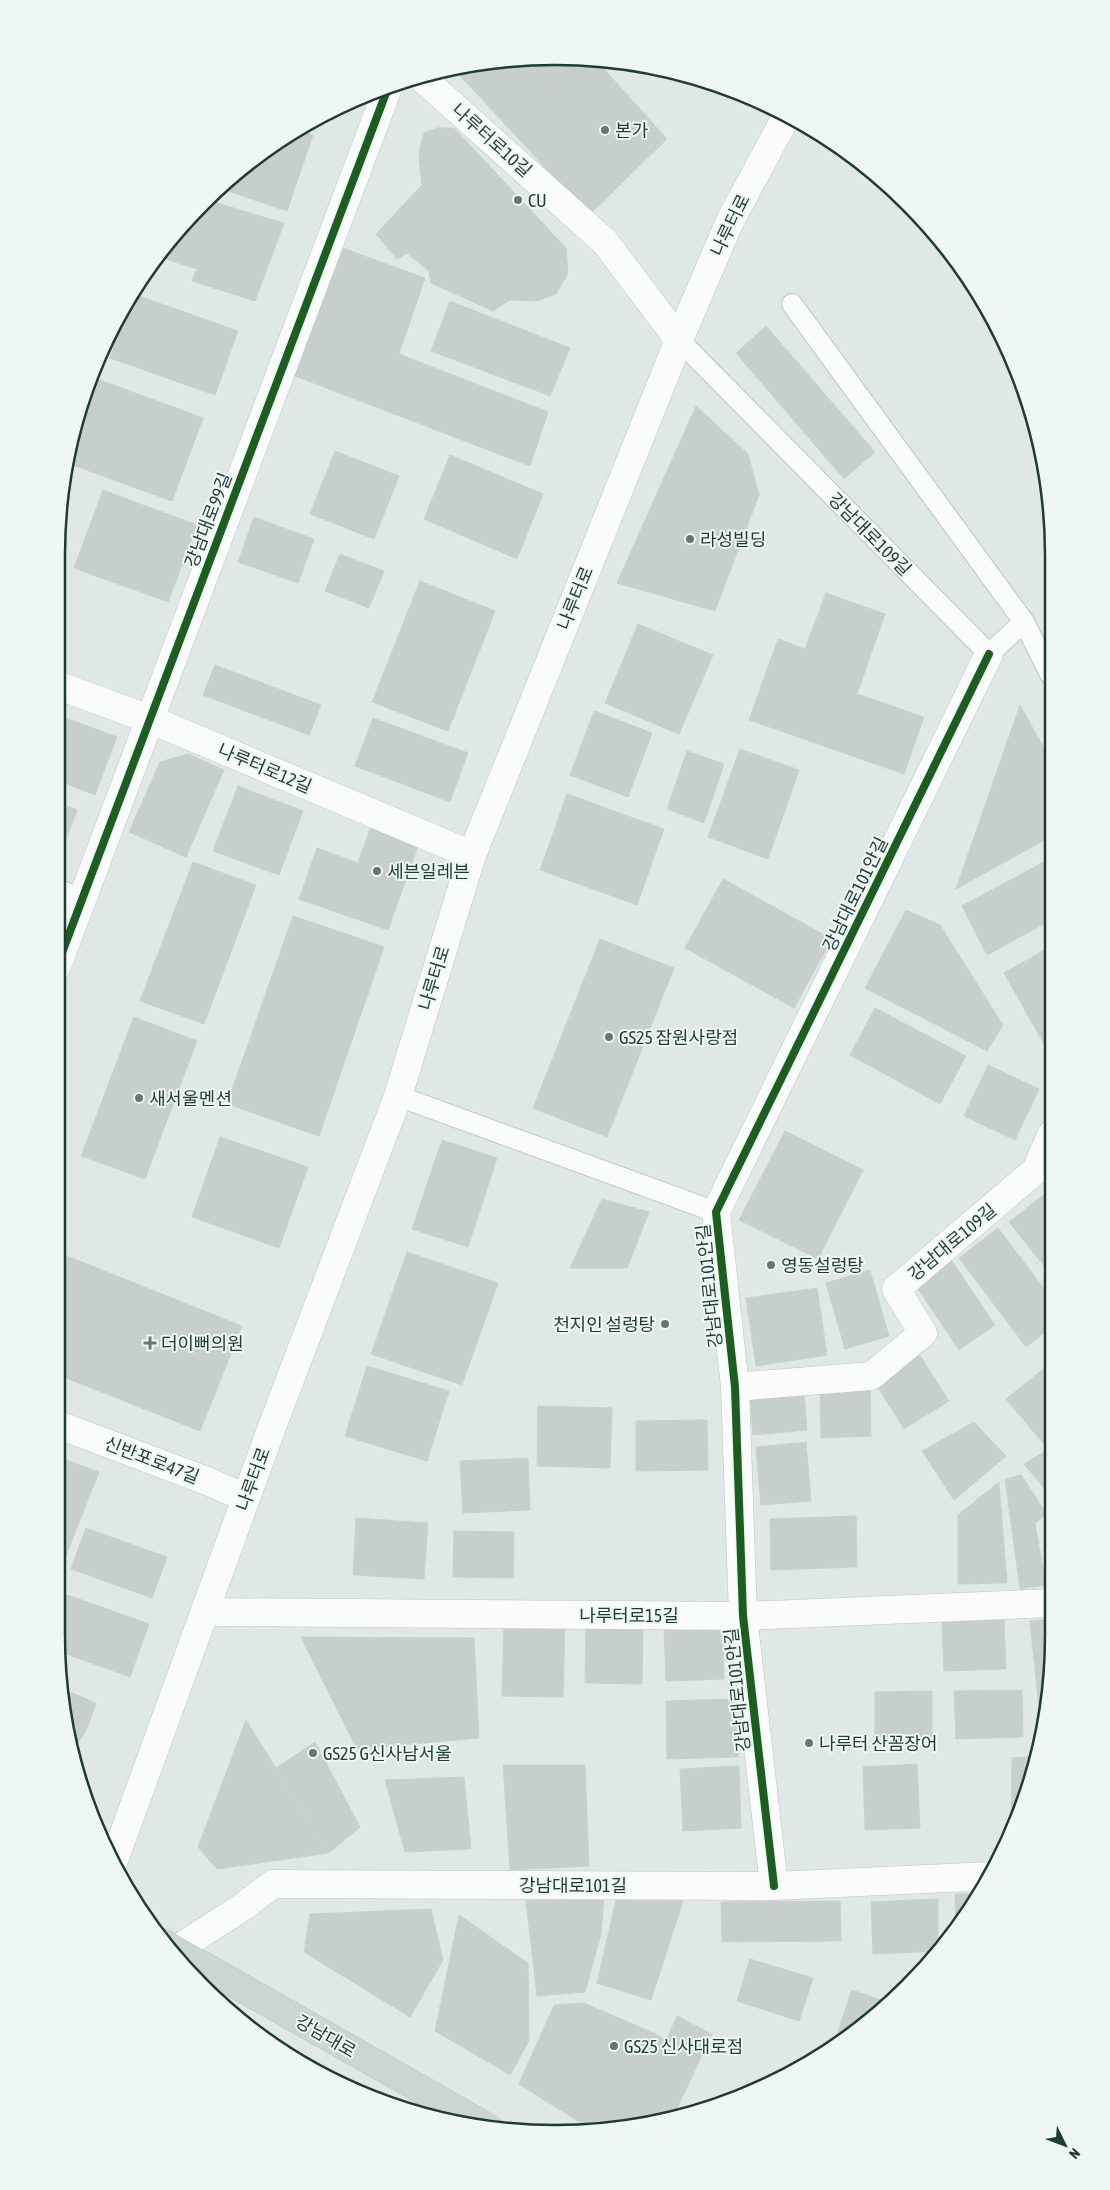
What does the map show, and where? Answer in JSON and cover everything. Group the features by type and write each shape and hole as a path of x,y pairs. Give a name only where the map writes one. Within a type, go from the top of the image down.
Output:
{"main road":[{"name":"강남대로","path":"184,1955 471,2118"}],"street":[{"name":"나루터로10길","path":"428,82 605,242 679,340"},
{"name":"강남대로99길","path":"65,945 385,95"},
{"name":"나루터로","path":"117,1853 246,1498 398,1096 472,855 679,340 730,221 784,122"},
{"name":"강남대로101안길","path":"774,1886 743,1616 735,1387 716,1212 988,654"},
{"name":"나루터로12길","path":"65,687 149,720 472,855"},
{"name":"강남대로109길","path":"735,1387 871,1376 923,1333 896,1288 1036,1170 1045,1149"},
{"name":"신반포로47길","path":"65,1427 207,1481 246,1498"},
{"name":"나루터로15길","path":"205,1612 743,1616 1045,1603"},
{"name":"강남대로101길","path":"174,1943 244,1906 273,1884 774,1886 981,1876"}],"lane":[{"path":"792,304 1024,622 1045,664"},
{"name":"강남대로109길","path":"679,340 988,654"},
{"path":"988,654 1024,622"},
{"path":"65,893 82,899"},
{"path":"398,1096 716,1212"}],"building":[{"path":"555,65 603,67 667,139 589,215 459,74 523,66"},
{"path":"437,128 454,128 566,248 568,273 556,294 537,301 510,300 493,311 431,283 429,271 407,253 397,259 376,234 422,185 419,160 420,148 424,133"},
{"path":"307,133 313,135 287,211 228,191 257,166"},
{"path":"216,203 284,223 255,301 192,281 197,269 165,259 187,232"},
{"path":"337,246 425,278 399,354 548,412 530,466 287,373"},
{"path":"140,296 238,331 215,395 110,358 120,331"},
{"path":"450,301 570,348 550,396 431,351"},
{"path":"766,326 875,452 844,479 736,353"},
{"path":"98,379 203,418 172,501 73,465 82,428"},
{"name":"라성빌딩","path":"696,406 748,454 759,495 715,611 617,583"},
{"path":"335,451 399,476 374,539 310,514"},
{"path":"450,455 543,494 517,559 424,519"},
{"path":"103,490 197,525 168,602 74,568"},
{"path":"254,517 314,539 298,583 238,562"},
{"path":"340,554 384,571 369,608 325,591"},
{"path":"420,581 495,611 448,731 372,702"},
{"path":"826,593 885,614 857,694 924,717 904,774 749,720 778,639 805,649"},
{"path":"638,624 713,655 679,734 605,703"},
{"path":"215,665 321,705 309,735 203,695"},
{"path":"1020,705 1045,750 1045,840 956,889"},
{"path":"594,711 652,733 628,797 570,775"},
{"path":"65,718 117,737 95,795 65,783"},
{"path":"373,718 468,753 450,802 355,766"},
{"path":"740,749 799,770 768,859 708,837"},
{"path":"687,751 724,764 704,823 667,809"},
{"path":"188,754 224,770 186,857 129,832 160,762"},
{"path":"238,786 303,811 279,875 213,851"},
{"path":"567,794 664,829 637,905 540,870"},
{"path":"65,805 77,810 65,842"},
{"path":"371,827 419,843 388,930 299,899 317,848 358,863"},
{"path":"1045,861 1045,923 987,955 962,906"},
{"path":"193,862 256,885 204,1024 140,1001"},
{"path":"723,879 832,939 794,1008 685,948"},
{"path":"906,910 940,925 1003,1025 987,1051 865,988"},
{"path":"293,916 384,947 319,1136 227,1104"},
{"path":"600,939 674,968 607,1137 533,1108"},
{"path":"1045,950 1045,1046 1004,973"},
{"path":"875,1008 966,1056 940,1104 850,1055"},
{"name":"새서울멘션","path":"134,1017 197,1041 145,1179 81,1156"},
{"path":"988,1065 1039,1089 1015,1140 964,1116"},
{"path":"785,1131 863,1170 818,1259 739,1220"},
{"path":"220,1137 308,1167 279,1248 192,1217"},
{"path":"442,1140 497,1158 468,1247 412,1229"},
{"path":"1045,1194 1045,1267 1009,1222"},
{"path":"602,1199 649,1212 627,1268 570,1268"},
{"path":"998,1228 1045,1290 1045,1332 1026,1347 959,1258"},
{"path":"407,1252 498,1283 462,1385 371,1354"},
{"path":"65,1255 242,1326 200,1431 65,1378"},
{"path":"952,1261 995,1325 959,1350 916,1286"},
{"path":"870,1270 889,1336 845,1349 826,1283"},
{"path":"817,1288 827,1355 756,1366 746,1298"},
{"path":"919,1354 949,1401 904,1429 875,1383"},
{"path":"367,1366 449,1391 427,1461 345,1436"},
{"path":"1045,1368 1045,1441 1043,1443 1006,1399"},
{"path":"870,1388 871,1436 821,1438 820,1390"},
{"path":"804,1393 807,1430 753,1435 750,1397"},
{"path":"538,1406 612,1408 610,1468 537,1466"},
{"path":"707,1420 708,1470 636,1471 636,1421"},
{"path":"974,1422 1006,1456 954,1500 922,1451"},
{"path":"806,1442 811,1501 761,1505 756,1447"},
{"path":"1045,1451 1045,1489 1024,1464"},
{"path":"528,1458 530,1510 463,1513 460,1461"},
{"path":"65,1459 99,1472 65,1558"},
{"path":"1021,1475 1045,1511 1045,1516 1035,1523 1045,1585 1020,1589 1005,1479"},
{"path":"999,1482 1007,1583 958,1584 958,1515"},
{"path":"856,1516 857,1567 771,1570 770,1519"},
{"path":"356,1518 428,1523 424,1579 353,1575"},
{"path":"86,1528 167,1557 152,1598 71,1569"},
{"path":"454,1531 514,1532 513,1578 453,1577"},
{"path":"65,1594 149,1624 130,1677 66,1654"},
{"path":"1004,1619 1006,1669 944,1671 942,1622"},
{"path":"1045,1620 1044,1667 1039,1710 1030,1621"},
{"path":"504,1624 565,1625 563,1697 502,1696"},
{"path":"722,1625 724,1679 666,1681 664,1627"},
{"path":"586,1626 643,1627 642,1684 585,1683"},
{"path":"301,1637 474,1638 479,1738 357,1749"},
{"path":"1022,1690 1023,1737 956,1739 954,1691"},
{"path":"932,1691 932,1737 875,1737 875,1692"},
{"path":"68,1692 96,1703 86,1731 77,1744"},
{"path":"736,1699 738,1757 667,1759 666,1701"},
{"path":"246,1720 329,1853 217,1869 198,1847"},
{"path":"315,1742 360,1827 329,1853 276,1768"},
{"path":"1029,1757 1011,1814 1012,1758"},
{"path":"917,1764 920,1828 865,1830 863,1767"},
{"path":"503,1765 585,1765 589,1866 510,1870"},
{"path":"739,1766 741,1828 683,1831 680,1769"},
{"path":"464,1777 471,1849 405,1852 385,1780"},
{"path":"955,1894 970,1894 962,1907 956,1916"},
{"path":"604,1897 601,1934 585,1992 537,1996 526,1901"},
{"path":"938,1899 938,1940 929,1951 873,1954 871,1902"},
{"path":"616,1900 683,1901 651,2000 597,1983"},
{"path":"840,1901 841,1941 722,1942 721,1902"},
{"path":"431,1909 443,1960 410,2017 304,1952 310,1914"},
{"path":"459,1915 528,1963 529,2041 510,2075 435,2031"},
{"path":"750,1959 813,1978 799,2021 737,2001"},
{"path":"852,1990 881,2000 853,2024 837,2035"},
{"path":"584,2003 656,2034 666,2041 677,2016 712,2034 677,2109 651,2116 583,2124 519,2084 554,2005"}],"cycle path":[{"path":"65,945 385,95"},
{"path":"774,1886 743,1616 735,1387 716,1212 989,654"}],"place":[{"name":"본가","path":"605,130"},
{"name":"CU","path":"518,200"},
{"name":"라성빌딩","path":"690,539"},
{"name":"세븐일레븐","path":"377,871"},
{"name":"GS25 잠원사랑점","path":"609,1037"},
{"name":"새서울멘션","path":"139,1098"},
{"name":"영동설렁탕","path":"771,1265"},
{"name":"천지인 설렁탕","path":"665,1324"},
{"name":"더이뻐의원","path":"150,1343"},
{"name":"나루터 산꼼장어","path":"809,1743"},
{"name":"GS25 G신사남서울","path":"313,1753"},
{"name":"GS25 신사대로점","path":"614,2046"}]}
